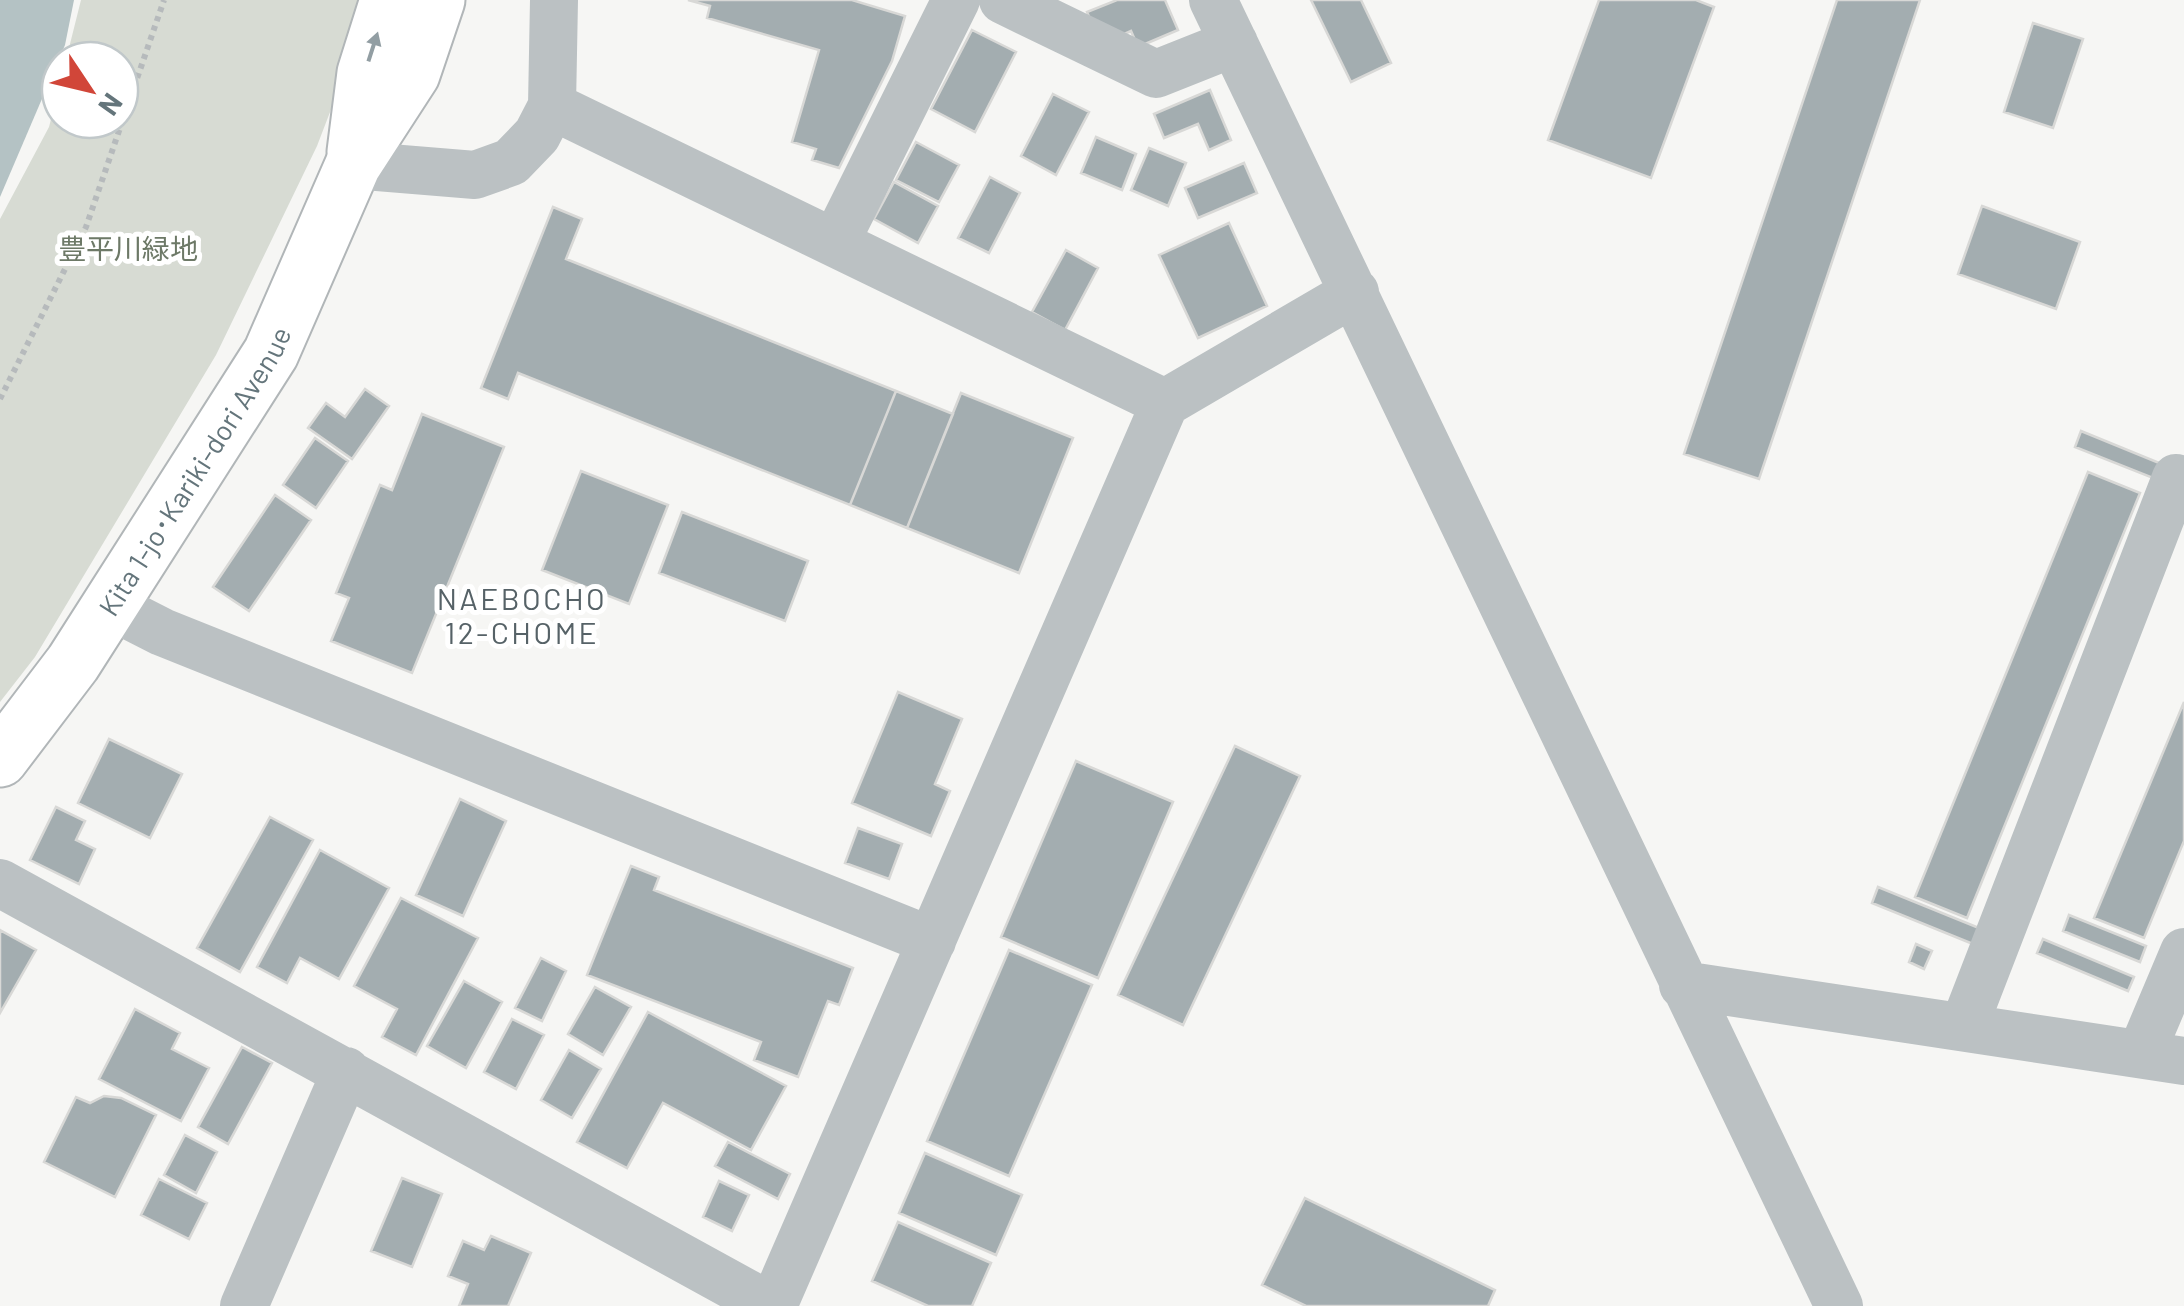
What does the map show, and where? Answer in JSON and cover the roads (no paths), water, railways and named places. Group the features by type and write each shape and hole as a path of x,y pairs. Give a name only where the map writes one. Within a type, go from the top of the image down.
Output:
{"highway":[{"name":"Kita 1-jo･Kariki-dori Avenue","path":"353,165 365,73 388,0"},
{"name":"Kita 1-jo･Kariki-dori Avenue","path":"0,759 111,606 270,353 353,165 412,74 438,0"}],"street":[{"path":"353,165 474,175 510,162 537,135 552,106 554,0"},
{"path":"834,243 956,0"},
{"path":"1003,0 1156,74 1234,43"},
{"path":"1213,0 1839,1306"},
{"path":"552,106 1165,403"},
{"path":"0,883 771,1306 1165,403 1355,292"},
{"path":"1964,1026 2176,478 2184,481"},
{"path":"111,606 162,632 932,942"},
{"path":"1683,985 2163,1057 2184,952"},
{"path":"244,1306 346,1072"}],"district":[{"name":"NAEBOCHO 12-CHOME","path":"522,615"}],"park label":[{"name":"豊平川緑地","path":"128,248"}]}
